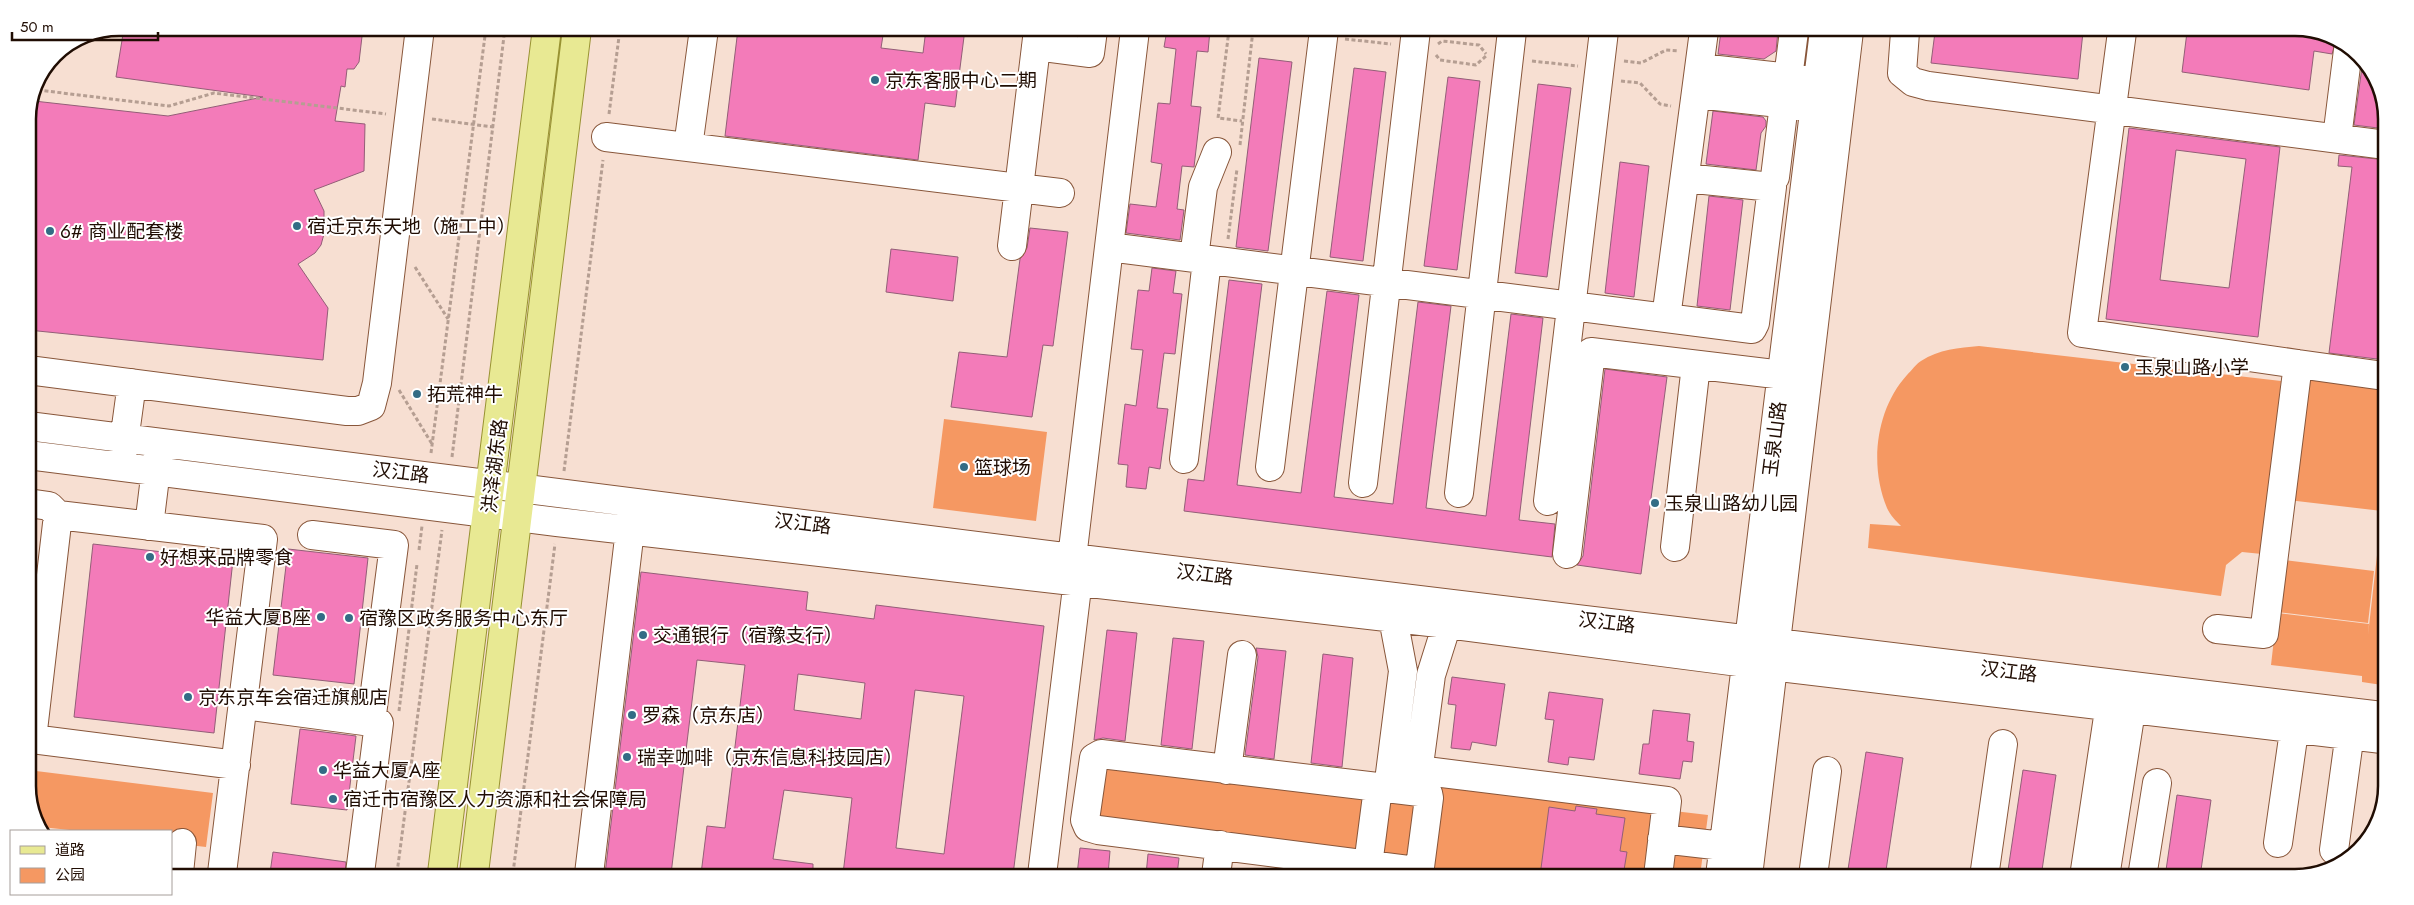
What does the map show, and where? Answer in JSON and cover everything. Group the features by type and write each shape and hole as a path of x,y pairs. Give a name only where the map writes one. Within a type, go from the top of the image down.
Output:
{"main road":[{"name":"洪泽湖东路","path":"443,869 492,484 546,36"},
{"name":"洪泽湖东路","path":"474,869 576,36"}],"street":[{"path":"36,371 358,411 370,406 374,398 380,359 419,36"},
{"path":"688,147 703,36"},
{"path":"1012,246 1037,38 1090,54 1092,36"},
{"path":"1043,869 1134,36"},
{"path":"1270,467 1323,36"},
{"path":"1459,493 1482,294 1498,56 1509,36"},
{"path":"1548,501 1572,306 1607,70 1604,36"},
{"path":"1775,177 1793,36"},
{"name":"玉泉山路","path":"1749,869 1809,378 1830,95 1824,36"},
{"name":"玉泉山路","path":"1721,869 1782,375 1830,95 1848,36"},
{"path":"1905,36 1902,73 1913,82 1928,86 2378,144"},
{"path":"2121,36 2082,333 2378,375"},
{"path":"1363,483 1415,39"},
{"path":"2336,138 2347,56"},
{"path":"1666,318 1699,71 1786,91 1830,95"},
{"path":"606,137 1060,193"},
{"path":"1184,459 1200,259 1203,187 1217,152"},
{"path":"1110,248 1752,329 1755,324 1772,187 1685,178"},
{"path":"1567,554 1591,352 1809,378"},
{"path":"2217,629 2264,634 2298,364"},
{"path":"1675,548 1696,365"},
{"path":"120,467 132,383"},
{"name":"汉江路","path":"36,427 561,492 1076,566 1748,651 2352,724 2378,737"},
{"path":"149,526 160,442"},
{"name":"汉江路","path":"36,456 630,530 1076,566 1393,618 1748,651"},
{"path":"590,869 634,502"},
{"path":"36,504 48,506 58,515 263,539 223,869"},
{"path":"36,705 58,515"},
{"path":"312,535 394,545 371,722"},
{"path":"1388,869 1383,789 1403,670 1393,618"},
{"path":"1417,781 1431,675 1446,624"},
{"path":"1227,770 1242,655"},
{"path":"2092,869 2101,859 2122,696"},
{"path":"243,705 379,722 361,869"},
{"path":"2278,843 2296,717"},
{"name":"汉江路","path":"2352,724 2378,717"},
{"path":"2334,850 2352,724"},
{"path":"36,740 236,765"},
{"path":"1985,869 2003,744"},
{"path":"1381,869 1220,845 1098,830 1088,827 1085,820 1091,768 1094,758 1100,754 1383,789 1417,781 1667,801 1659,869"},
{"path":"1814,869 1827,771"},
{"path":"1417,781 1428,793 1428,808 1420,867 1418,869"},
{"path":"2143,869 2157,783"},
{"path":"1662,839 1724,846"},
{"path":"179,869 182,843"},
{"path":"1217,869 1220,845"}],"path":[{"path":"432,445 485,36"},
{"path":"439,477 493,126 504,36"},
{"path":"561,492 619,36"},
{"path":"1228,36 1218,118 1242,121"},
{"path":"1360,36 1415,39"},
{"path":"1498,56 1476,65 1440,60 1433,50 1442,40 1479,45 1498,56 1607,70 1614,80 1640,83 1660,104 1699,71 1666,50 1641,63 1616,60 1607,70"},
{"path":"42,91 169,106 214,93 493,126"},
{"path":"395,235 448,320"},
{"path":"380,359 432,445 439,477"},
{"path":"418,554 435,506"},
{"path":"398,869 440,539 435,506"},
{"path":"514,869 557,522"},
{"path":"398,718 417,563"}],"green space":[{"path":"1979,346 2281,381 2262,554 2242,552 2226,565 2221,596 1868,548 1870,524 1901,526 1887,508 1878,474 1879,438 1888,404 1907,375 1919,362 1949,350"},
{"path":"2304,376 2378,387 2378,511 2288,500"},
{"path":"944,419 1047,432 1036,521 933,508"},
{"path":"2378,546 2378,684 2362,682 2362,676 2271,665 2277,613 2369,624 2368,635"},
{"path":"2283,560 2374,571 2368,623 2277,612"},
{"path":"1101,765 1355,794 1367,801 1361,851 1096,818"},
{"path":"36,771 213,793 206,847 172,843 172,830 70,830 47,827 39,807 36,791"},
{"path":"1441,785 1662,805 1655,869 1431,869"},
{"path":"1387,802 1416,804 1409,859 1380,853"},
{"path":"1674,811 1708,815 1701,869 1668,869"}],"building":[{"path":"123,36 362,36 359,62 354,69 347,69 345,87 341,86 335,121 365,124 364,171 314,190 324,211 324,234 321,245 315,253 298,264 328,308 323,360 36,331 36,120 38,102 168,116 263,97 116,77"},
{"path":"737,36 883,36 881,48 923,53 925,36 964,36 955,107 925,103 918,160 725,136"},
{"path":"1166,36 1209,36 1208,52 1197,51 1191,106 1201,107 1194,167 1182,166 1177,209 1184,210 1180,240 1126,233 1130,204 1156,207 1162,164 1151,162 1158,103 1170,104 1176,49 1164,47"},
{"path":"1720,36 1778,36 1776,51 1764,59 1718,54"},
{"path":"1934,36 2083,36 2078,79 1931,63"},
{"path":"2186,36 2294,36 2321,41 2334,47 2332,54 2314,51 2309,90 2182,72"},
{"path":"1259,58 1292,62 1268,251 1236,247"},
{"path":"1354,68 1386,72 1363,261 1330,257"},
{"path":"2362,70 2375,98 2378,128 2354,125"},
{"path":"1448,77 1480,81 1457,270 1424,266"},
{"path":"1538,84 1571,88 1547,277 1515,273"},
{"path":"1713,111 1763,117 1766,121 1766,126 1761,133 1756,170 1706,164"},
{"path":"2129,128 2280,147 2258,337 2106,319","holes":["2176,150 2246,159 2229,288 2160,280"]},
{"path":"2339,155 2378,159 2378,359 2329,353 2352,167 2338,166"},
{"path":"1620,162 1649,166 1634,297 1605,293"},
{"path":"1709,196 1743,200 1730,310 1697,306"},
{"path":"1030,228 1068,232 1053,346 1043,345 1032,417 951,407 959,352 1007,357 1020,259 1027,248"},
{"path":"891,249 958,257 953,301 886,292"},
{"path":"1152,268 1176,271 1173,293 1182,294 1175,354 1164,353 1157,408 1168,409 1160,469 1149,467 1146,489 1126,487 1128,465 1118,464 1125,404 1136,406 1143,350 1131,349 1138,290 1149,291"},
{"path":"1229,280 1262,284 1237,485 1301,493 1327,291 1359,295 1334,497 1393,504 1418,302 1451,306 1426,508 1486,516 1511,314 1543,318 1519,520 1555,524 1552,557 1184,511 1188,479 1204,481"},
{"path":"1605,369 1667,377 1641,574 1577,565 1583,556"},
{"path":"93,544 233,560 214,733 74,717"},
{"name":"华益大厦B座","path":"288,549 368,558 354,684 273,675"},
{"path":"641,572 808,592 806,610 874,619 876,605 1044,626 1014,869 844,869 852,798 784,790 773,859 813,864 813,869 702,869 707,826 725,828 745,665 697,660 672,869 606,869","holes":["798,674 865,683 861,719 794,710","915,690 964,696 944,854 896,848"]},
{"path":"1107,630 1137,633 1125,741 1103,738 1094,740"},
{"path":"1173,638 1204,641 1192,749 1161,745"},
{"path":"1256,648 1286,651 1274,759 1245,755 1258,657"},
{"path":"1323,654 1353,658 1342,767 1311,763"},
{"path":"1452,677 1505,684 1496,746 1472,742 1470,750 1451,748 1456,705 1448,704"},
{"path":"1549,692 1603,699 1594,760 1569,757 1568,765 1548,762 1554,720 1545,719"},
{"path":"1653,710 1690,714 1687,741 1694,742 1692,762 1683,761 1680,779 1639,774 1643,744 1649,744"},
{"name":"华益大厦A座","path":"300,729 356,736 347,810 291,804"},
{"path":"1866,752 1903,758 1886,869 1848,869"},
{"path":"2023,770 2056,775 2042,869 2008,869"},
{"path":"2177,795 2211,800 2201,869 2166,869"},
{"path":"1576,806 1597,809 1596,814 1625,818 1620,851 1627,852 1624,869 1541,869 1549,807 1575,811"},
{"path":"1080,848 1110,851 1108,869 1078,869"},
{"path":"273,852 346,862 345,869 271,869"},
{"path":"1148,854 1179,858 1178,869 1147,869"}],"place":[{"name":"京东客服中心二期","path":"875,80"},
{"name":"宿迁京东天地（施工中）","path":"297,226"},
{"name":"6# 商业配套楼","path":"50,231"},
{"name":"玉泉山路小学","path":"2125,367"},
{"name":"拓荒神牛","path":"417,394"},
{"name":"篮球场","path":"964,467"},
{"name":"玉泉山路幼儿园","path":"1655,503"},
{"name":"好想来品牌零食","path":"150,557"},
{"name":"华益大厦B座","path":"321,617"},
{"name":"宿豫区政务服务中心东厅","path":"349,618"},
{"name":"交通银行（宿豫支行）","path":"643,635"},
{"name":"京东京车会宿迁旗舰店","path":"188,697"},
{"name":"罗森（京东店）","path":"632,715"},
{"name":"瑞幸咖啡（京东信息科技园店）","path":"627,757"},
{"name":"华益大厦A座","path":"323,770"},
{"name":"宿迁市宿豫区人力资源和社会保障局","path":"333,799"}]}
